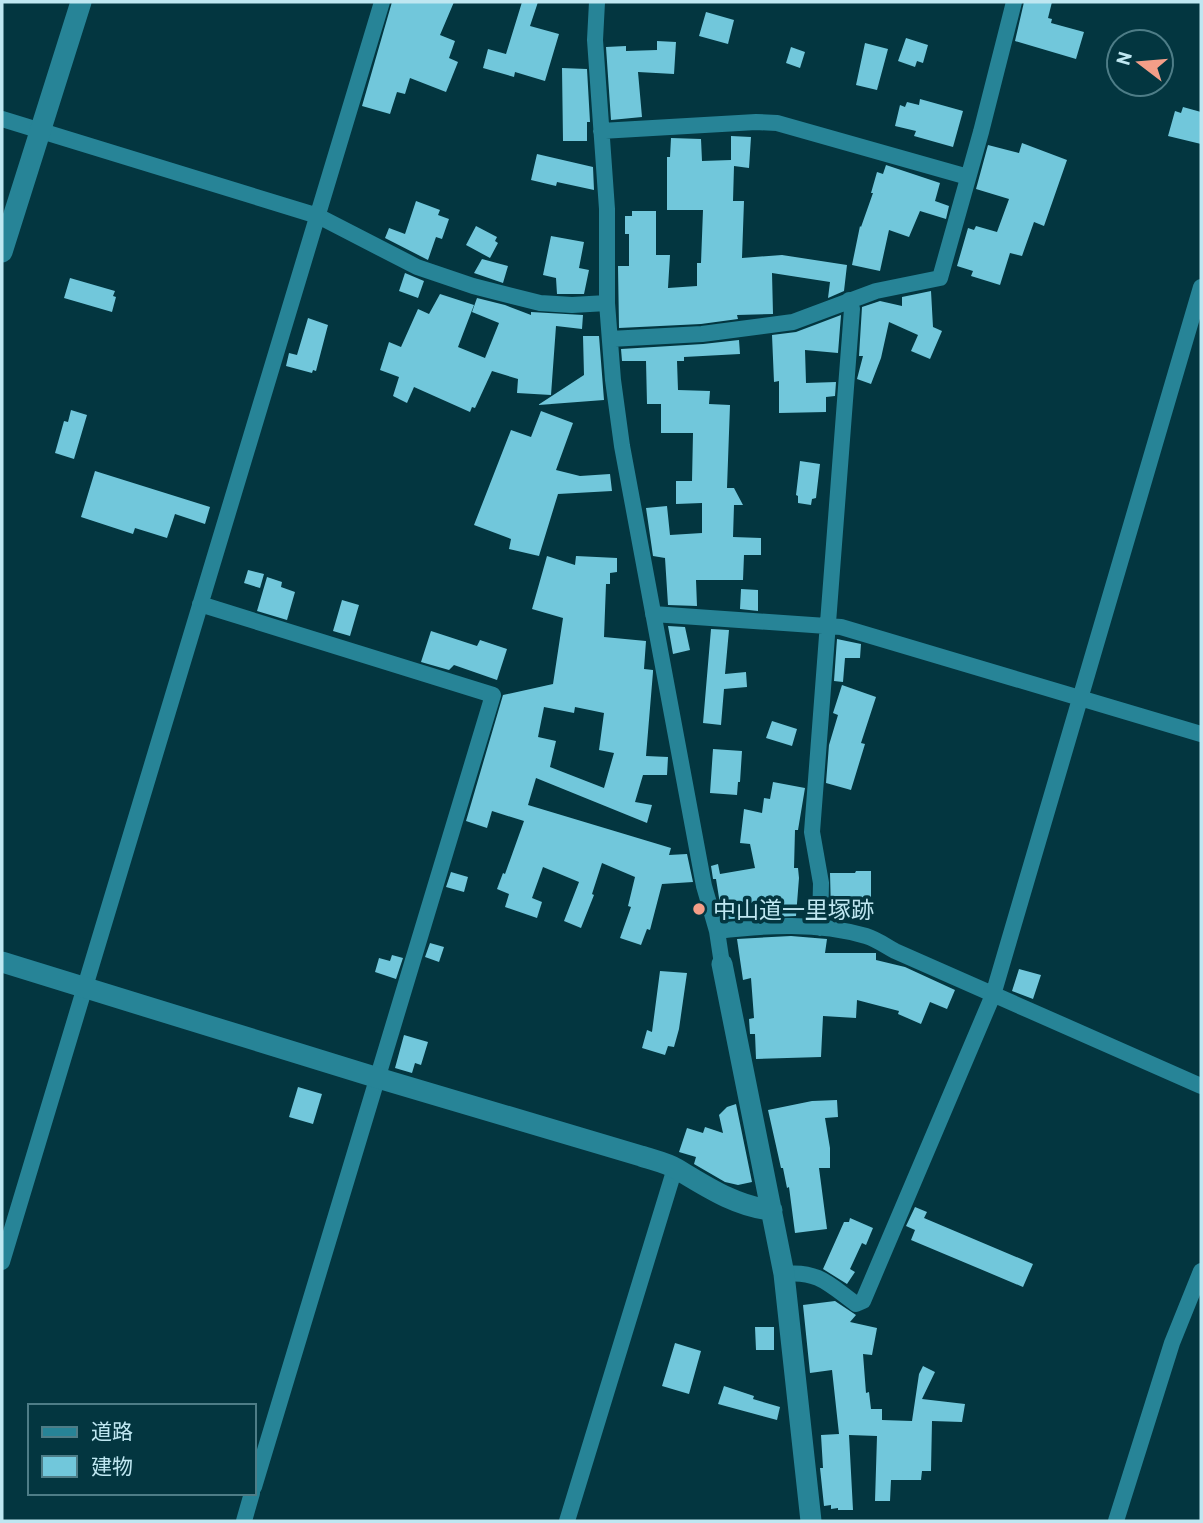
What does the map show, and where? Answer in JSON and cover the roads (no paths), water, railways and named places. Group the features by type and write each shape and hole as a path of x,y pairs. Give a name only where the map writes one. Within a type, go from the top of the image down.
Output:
{"street":[{"path":"2,252 81,2"},
{"path":"2,1262 382,2"},
{"path":"597,2 595,40 607,209 607,303 622,446 704,886 717,931 784,1274 811,1521"},
{"path":"610,339 702,334 793,322 876,291 940,278 1014,2"},
{"path":"2,119 318,216 417,267 473,286 540,303 607,303"},
{"path":"601,131 777,123 968,177"},
{"path":"784,1274 817,1276 856,1304 863,1301 993,995 1201,287"},
{"path":"820,928 821,883 812,832 852,309 849,300"},
{"path":"200,604 493,695 256,1481"},
{"path":"653,614 828,624 1201,734"},
{"path":"717,931 760,926 820,928 868,936 895,951 1201,1086"},
{"path":"2,962 675,1168 700,1184 752,1208 772,1210"},
{"path":"567,1521 675,1168"},
{"path":"1116,1521 1172,1343 1201,1271"},
{"path":"244,1521 251,1495"}],"place":[{"name":"中山道一里塚跡","path":"699,909"}]}
